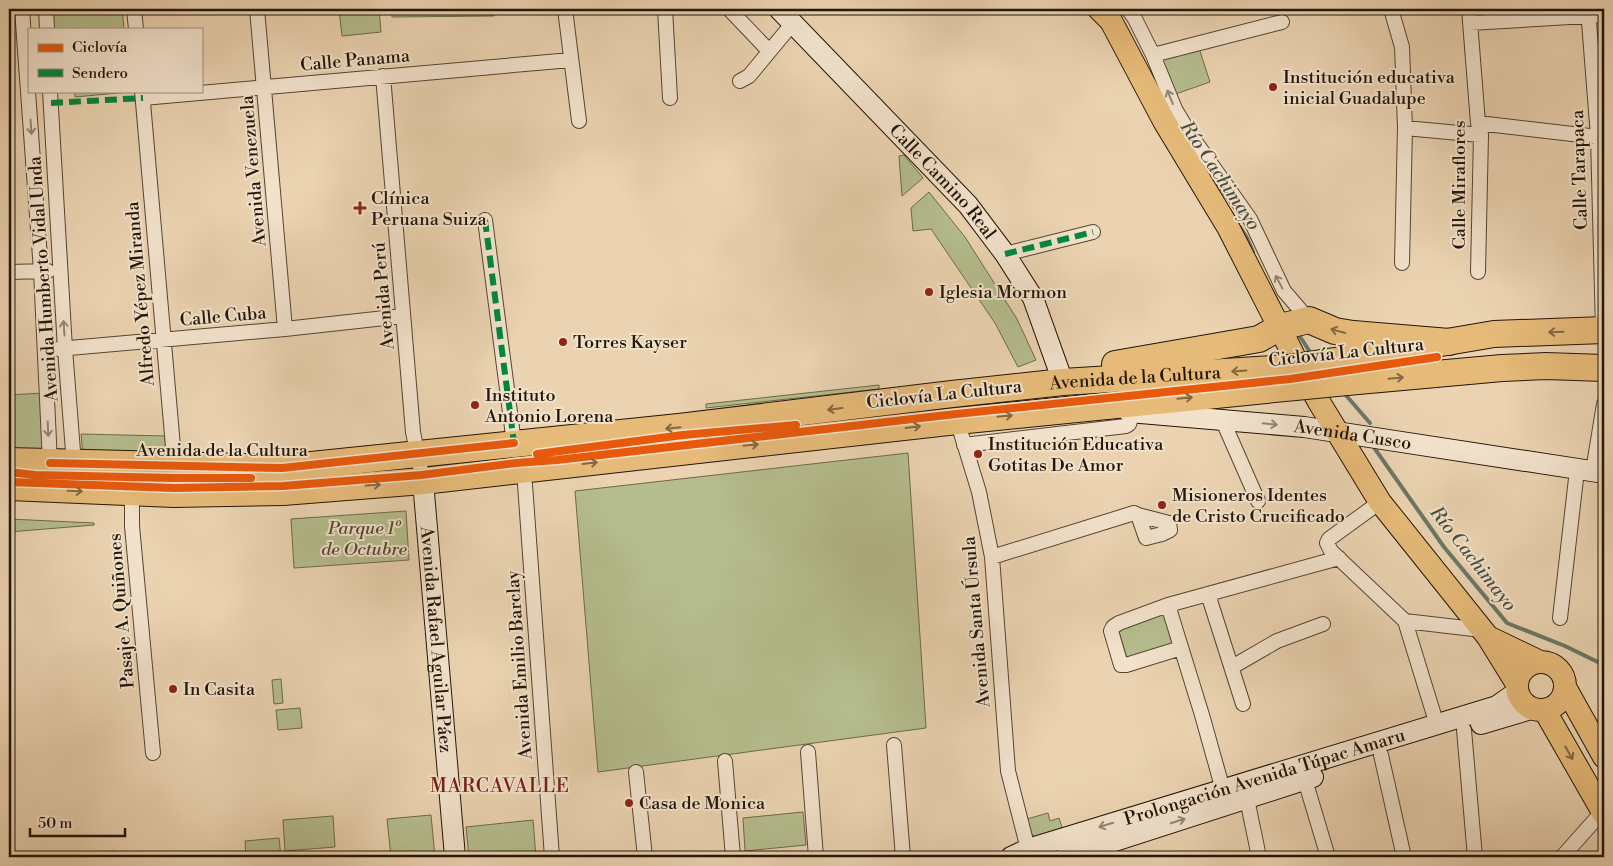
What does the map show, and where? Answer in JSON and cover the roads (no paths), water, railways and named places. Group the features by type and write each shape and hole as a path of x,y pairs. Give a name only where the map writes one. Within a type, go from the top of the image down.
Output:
{"highway":[{"path":"1063,382 1098,368 1259,339 1294,323 1353,334 1449,342"},
{"name":"Avenida de la Cultura","path":"1344,371 1449,342 1494,334 1604,330"},
{"name":"Avenida de la Cultura","path":"9,461 132,466 282,468 679,427 1063,382 1292,370 1344,371 1546,366 1604,368"},
{"name":"Avenida de la Cultura","path":"9,487 174,494 283,492 423,482 810,439 961,433 1292,370"},
{"path":"806,412 810,439"},
{"path":"554,439 557,467"}],"main road":[{"path":"1099,9 1111,21 1164,121 1228,227 1294,323 1292,370 1337,432 1380,502 1485,633 1603,812"},
{"path":"1485,633 1540,662 1547,663 1558,669 1562,674 1565,687 1604,757"},
{"path":"1527,699 1521,673 1526,667 1540,662"},
{"path":"1527,699 1553,708 1560,702 1564,695 1565,687"}],"street":[{"name":"Avenida Humberto Vidal Unda","path":"22,9 28,92"},
{"path":"46,9 47,28"},
{"path":"134,9 136,28"},
{"name":"Avenida Venezuela","path":"257,9 285,329"},
{"path":"565,9 579,120"},
{"path":"665,9 670,98"},
{"path":"729,9 769,51"},
{"name":"Calle Camino Real","path":"779,9 968,205 1005,254 1033,298 1063,382"},
{"path":"1128,9 1153,55 1175,109 1260,236 1284,291 1294,323"},
{"path":"1391,9 1402,47 1405,128 1402,263"},
{"path":"1469,16 1588,12 1604,15"},
{"name":"Calle Tarapaca","path":"1588,12 1602,171 1604,330"},
{"name":"Calle Miraflores","path":"1469,16 1480,129 1478,272"},
{"path":"1153,55 1282,22"},
{"path":"740,82 749,76 792,23"},
{"name":"Calle Panama","path":"202,91 264,87 571,60"},
{"name":"Avenida Perú","path":"383,76 403,316 417,454 423,482"},
{"name":"Avenida Humberto Vidal Unda","path":"28,92 45,350 62,464"},
{"name":"Avenida Humberto Vidal Unda","path":"50,92 65,349 62,464"},
{"name":"Calle Panama","path":"142,94 177,92"},
{"name":"Alfredo Yépez Miranda","path":"142,94 174,466 174,494"},
{"path":"1405,128 1480,129 1598,137"},
{"path":"485,220 514,443"},
{"path":"1005,254 1093,232"},
{"path":"9,272 60,271"},
{"name":"Calle Cuba","path":"45,350 285,329 403,316"},
{"name":"Avenida Santa Úrsula","path":"952,394 961,433 979,492 992,558 1008,771 1020,853"},
{"path":"1560,618 1592,471 1604,404"},
{"name":"Avenida Cusco","path":"1100,406 1133,413 1222,419 1337,432 1592,471"},
{"path":"961,433 1126,426 1129,424 1133,413"},
{"path":"1222,419 1258,502"},
{"name":"Pasaje A. Quiñones","path":"132,466 132,526 153,753"},
{"name":"Avenida Emilio Barclay","path":"524,471 552,857"},
{"name":"Avenida Rafael Aguilar Páez","path":"423,482 454,857"},
{"path":"1380,502 1328,539 1328,546 1405,622 1437,724"},
{"path":"992,558 1134,512 1138,515"},
{"path":"1181,648 1121,665 1111,631 1119,623 1168,605 1339,558"},
{"path":"1208,594 1243,704"},
{"path":"1168,605 1222,790"},
{"path":"1405,622 1485,633"},
{"path":"1232,667 1277,641 1323,624"},
{"name":"Prolongación Avenida Túpac Amaru","path":"1020,853 1437,724 1527,699"},
{"name":"Prolongación Avenida Túpac Amaru","path":"1064,857 1464,730 1527,699"},
{"path":"1464,730 1475,857"},
{"path":"894,745 900,857"},
{"path":"808,752 816,857"},
{"path":"1381,755 1404,857"},
{"path":"725,761 733,857"},
{"path":"636,772 646,857"},
{"path":"1305,780 1328,857"},
{"path":"1247,799 1259,857"},
{"path":"1562,857 1603,812"}],"waterway":[{"name":"Río Cachimayo","path":"1240,227 1253,252"},
{"name":"Río Cachimayo","path":"1297,332 1312,355"},
{"name":"Río Cachimayo","path":"1344,393 1370,423"},
{"name":"Río Cachimayo","path":"1375,449 1444,547 1507,623 1565,646 1604,665"}],"place":[{"name":"Institución educativa inicial Guadalupe","path":"1273,87"},
{"name":"Clínica Peruana Suiza","path":"360,208"},
{"name":"Iglesia Mormon","path":"929,292"},
{"name":"Torres Kayser","path":"563,342"},
{"name":"Instituto Antonio Lorena","path":"475,405"},
{"name":"Institución Educativa Gotitas De Amor","path":"978,454"},
{"name":"Misioneros Identes de Cristo Crucificado","path":"1162,505"},
{"name":"In Casita","path":"173,689"},
{"name":"Casa de Monica","path":"629,803"}],"district":[{"name":"MARCAVALLE","path":"500,785"}],"park label":[{"name":"Parque 1º de Octubre","path":"364,538"}]}
